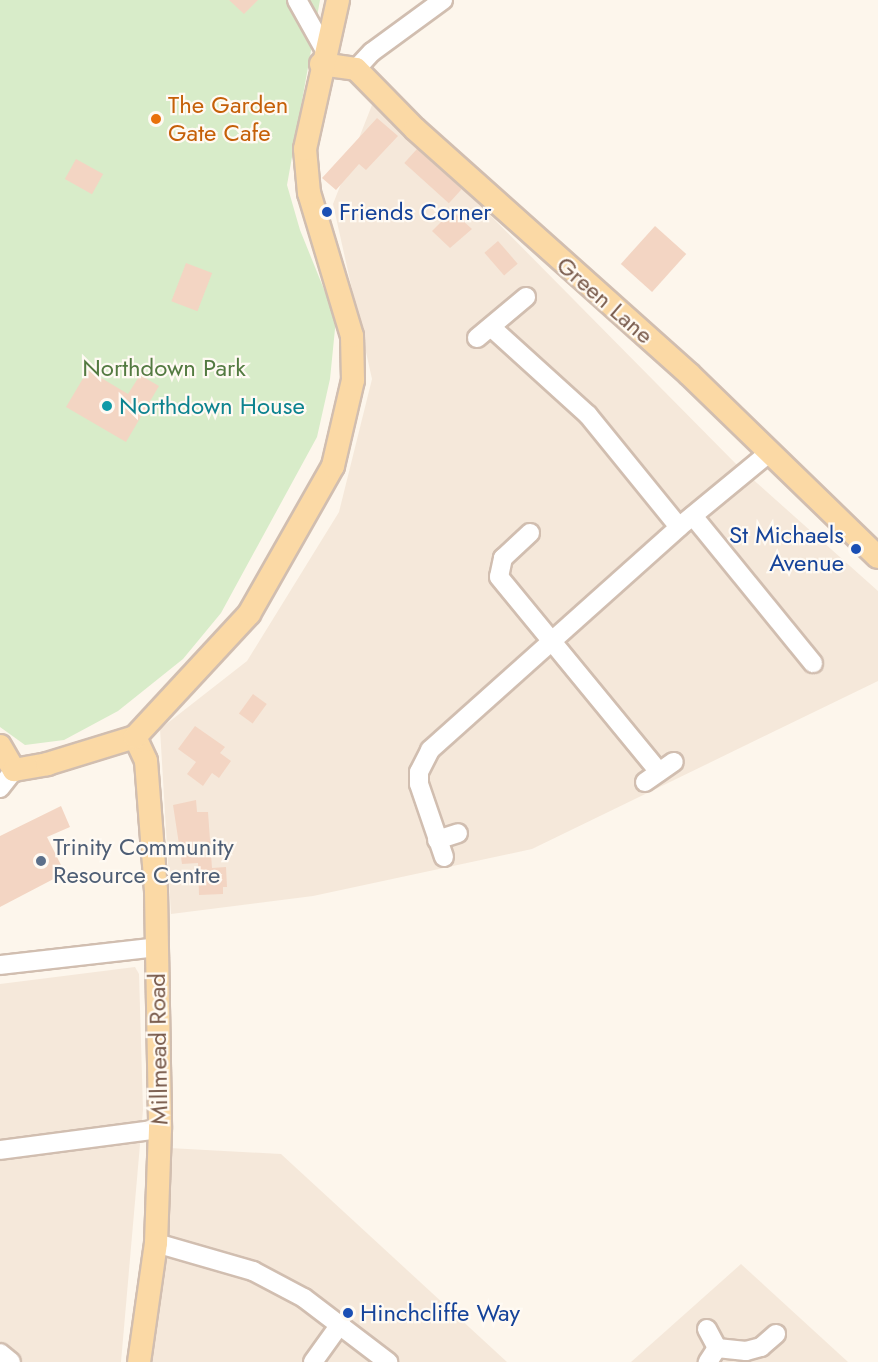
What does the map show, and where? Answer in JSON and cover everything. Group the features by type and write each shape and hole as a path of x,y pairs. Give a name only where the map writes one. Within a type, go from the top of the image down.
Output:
{"main road":[{"path":"0,746 4,773 47,764 135,737 249,614 333,466 353,380 352,336 309,193 305,149 323,57 338,0"},
{"path":"323,57 356,69"},
{"name":"Green Lane","path":"356,69 415,129 770,452 878,557"},
{"name":"Millmead Road","path":"135,737 146,761 157,947 160,1129 156,1243 139,1362"}],"street":[{"path":"297,0 323,57"},
{"path":"356,69 372,52 442,0"},
{"path":"526,297 484,332 588,415 813,663"},
{"path":"444,857 419,784 423,760 550,642 686,521 770,452"},
{"path":"530,533 502,558 500,577 550,642 575,666 659,772"},
{"path":"437,840 458,833"},
{"path":"0,965 157,947"},
{"path":"0,1150 160,1129"},
{"path":"156,1243 253,1271 341,1323 388,1362"},
{"path":"313,1362 341,1323"},
{"path":"706,1329 712,1355 761,1347 776,1334"},
{"path":"0,1353 11,1362"}],"shaded area":[{"path":"372,105 493,218 739,467 878,591 878,681 532,849 313,896 171,914 160,729 247,661 339,512 372,379 333,204"},
{"path":"135,967 139,974 143,1110 121,1362 0,1362 0,984"},
{"path":"169,1148 281,1154 507,1362 148,1362"},
{"path":"741,1264 848,1362 631,1362"}],"green space":[{"name":"Northdown Park","path":"0,0 320,0 287,185 300,230 336,319 330,379 317,437 221,613 183,659 118,711 64,740 25,745 0,727"}],"building":[{"path":"229,0 258,0 244,14"},
{"path":"377,118 398,136 366,170 359,164 336,190 322,178"},
{"path":"417,149 462,189 449,203 404,163"},
{"path":"76,159 103,174 92,194 65,179"},
{"path":"452,211 472,229 450,248 432,231"},
{"path":"655,226 686,254 652,292 621,264"},
{"path":"498,241 518,264 504,275 484,253"},
{"path":"186,263 212,273 197,311 171,301"},
{"name":"Northdown House","path":"88,370 128,394 140,375 159,386 126,442 66,407"},
{"path":"253,694 267,704 253,723 239,713"},
{"path":"195,726 225,747 220,753 231,761 219,778 212,773 203,786 187,774 196,762 178,749"},
{"path":"196,800 197,812 208,812 212,868 226,867 227,887 223,887 223,894 199,895 198,863 182,864 173,805"},
{"path":"61,806 70,827 47,837 65,873 0,907 0,836"}],"place":[{"name":"The Garden Gate Cafe","path":"156,119"},
{"name":"Friends Corner","path":"327,212"},
{"name":"Northdown House","path":"107,406"},
{"name":"St Michaels Avenue","path":"856,549"},
{"name":"Trinity Community Resource Centre","path":"41,861"},
{"name":"Hinchcliffe Way","path":"348,1313"}]}
